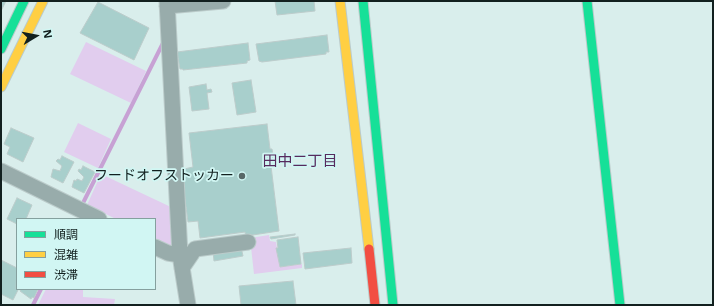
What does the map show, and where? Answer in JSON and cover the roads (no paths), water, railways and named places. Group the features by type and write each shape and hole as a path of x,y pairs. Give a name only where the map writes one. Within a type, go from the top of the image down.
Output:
{"street":[{"path":"1,49 24,1"},
{"path":"1,67 33,1"},
{"path":"1,87 43,1"},
{"path":"188,305 181,262 167,4 223,1"},
{"path":"340,1 375,305"},
{"path":"363,1 393,305"},
{"path":"587,1 620,305"},
{"path":"1,171 97,218"},
{"path":"181,262 195,249 248,242"},
{"path":"156,247 168,253 181,262"}],"waterway":[{"path":"83,203 163,43"},
{"path":"33,305 40,290"}],"place":[{"name":"フードオフストッカー","path":"242,176"}],"district":[{"name":"田中二丁目","path":"300,162"}]}
